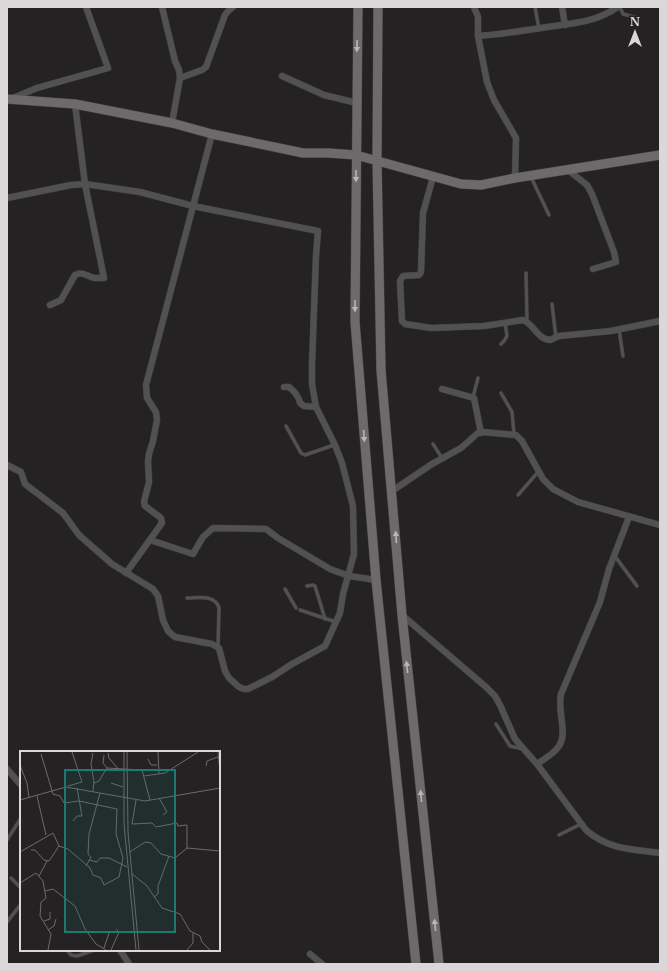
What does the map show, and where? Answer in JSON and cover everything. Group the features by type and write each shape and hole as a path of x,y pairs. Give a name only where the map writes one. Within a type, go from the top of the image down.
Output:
{"street":[{"path":"8,99 37,88 108,68 86,7"},
{"path":"162,7 180,78 172,123"},
{"path":"180,78 202,70 206,67 225,16 229,10 234,7"},
{"path":"358,7 355,322 376,580 416,964"},
{"path":"378,7 377,160 381,370 402,615 439,964"},
{"path":"474,7 478,17 478,36 487,82 494,100 516,138 515,178"},
{"path":"562,7 565,24"},
{"path":"478,36 590,21 619,7"},
{"path":"282,76 324,96 357,103"},
{"path":"8,99 75,104 172,123 212,134 303,153 356,155 461,184 481,185 515,178 660,155"},
{"path":"50,305 61,300 75,275 78,273 96,278 104,278 85,184 75,104"},
{"path":"126,573 161,526 162,521 161,518 145,506 144,502 149,482 149,454 157,420 156,412 147,398 146,385 212,134"},
{"path":"568,170 587,185 592,194 614,252 616,262 593,268"},
{"path":"433,176 424,213 422,272 419,275 403,276 400,281 402,321 404,324 431,328 484,326 519,320 527,321 541,337 545,340 550,340 559,336 619,329 660,321"},
{"path":"7,198 71,185 85,184 140,192 193,206 318,231 312,384 316,407 335,445 342,463 353,506 354,554 349,576 344,589 340,613 328,642 322,648 292,664 272,677 248,689 239,688 229,678 225,671 218,648 212,644 175,636 168,631 163,620 156,592 141,581 112,564 79,536 63,513 27,486 21,472 7,465"},
{"path":"284,387 289,387 293,390 299,398 300,403 304,406 316,407"},
{"path":"442,389 474,398 480,433"},
{"path":"392,491 442,458 461,448 471,438 480,433 514,435 519,436 543,479 553,489 578,502 660,525"},
{"path":"537,764 556,750 562,741 563,730 559,709 561,694 600,602 605,580 629,517"},
{"path":"150,540 193,554 203,537 213,528 266,529 316,561 349,576 376,580"},
{"path":"402,615 495,696 515,739 537,764 586,830 596,839 608,845 660,853"},
{"path":"7,769 20,784"},
{"path":"121,951 129,964"},
{"path":"310,954 322,964"}],"lane":[{"path":"535,7 539,29"},
{"path":"619,7 623,14 638,18"},
{"path":"531,176 549,215"},
{"path":"526,273 527,321"},
{"path":"552,304 556,338"},
{"path":"501,344 507,336 505,322"},
{"path":"619,329 623,356"},
{"path":"473,397 478,378"},
{"path":"501,393 512,412 514,435"},
{"path":"286,426 301,453 305,455 335,445"},
{"path":"433,444 442,458"},
{"path":"518,495 539,471"},
{"path":"614,555 637,586"},
{"path":"306,586 315,586 325,619"},
{"path":"286,589 296,608"},
{"path":"187,598 213,599 217,603 219,608 218,648"},
{"path":"300,610 336,622"},
{"path":"496,724 510,746 524,749"},
{"path":"7,840 20,820"},
{"path":"559,835 581,824"},
{"path":"11,878 20,887"},
{"path":"7,922 20,905"},
{"path":"68,951 71,955 77,956 91,951"}]}
